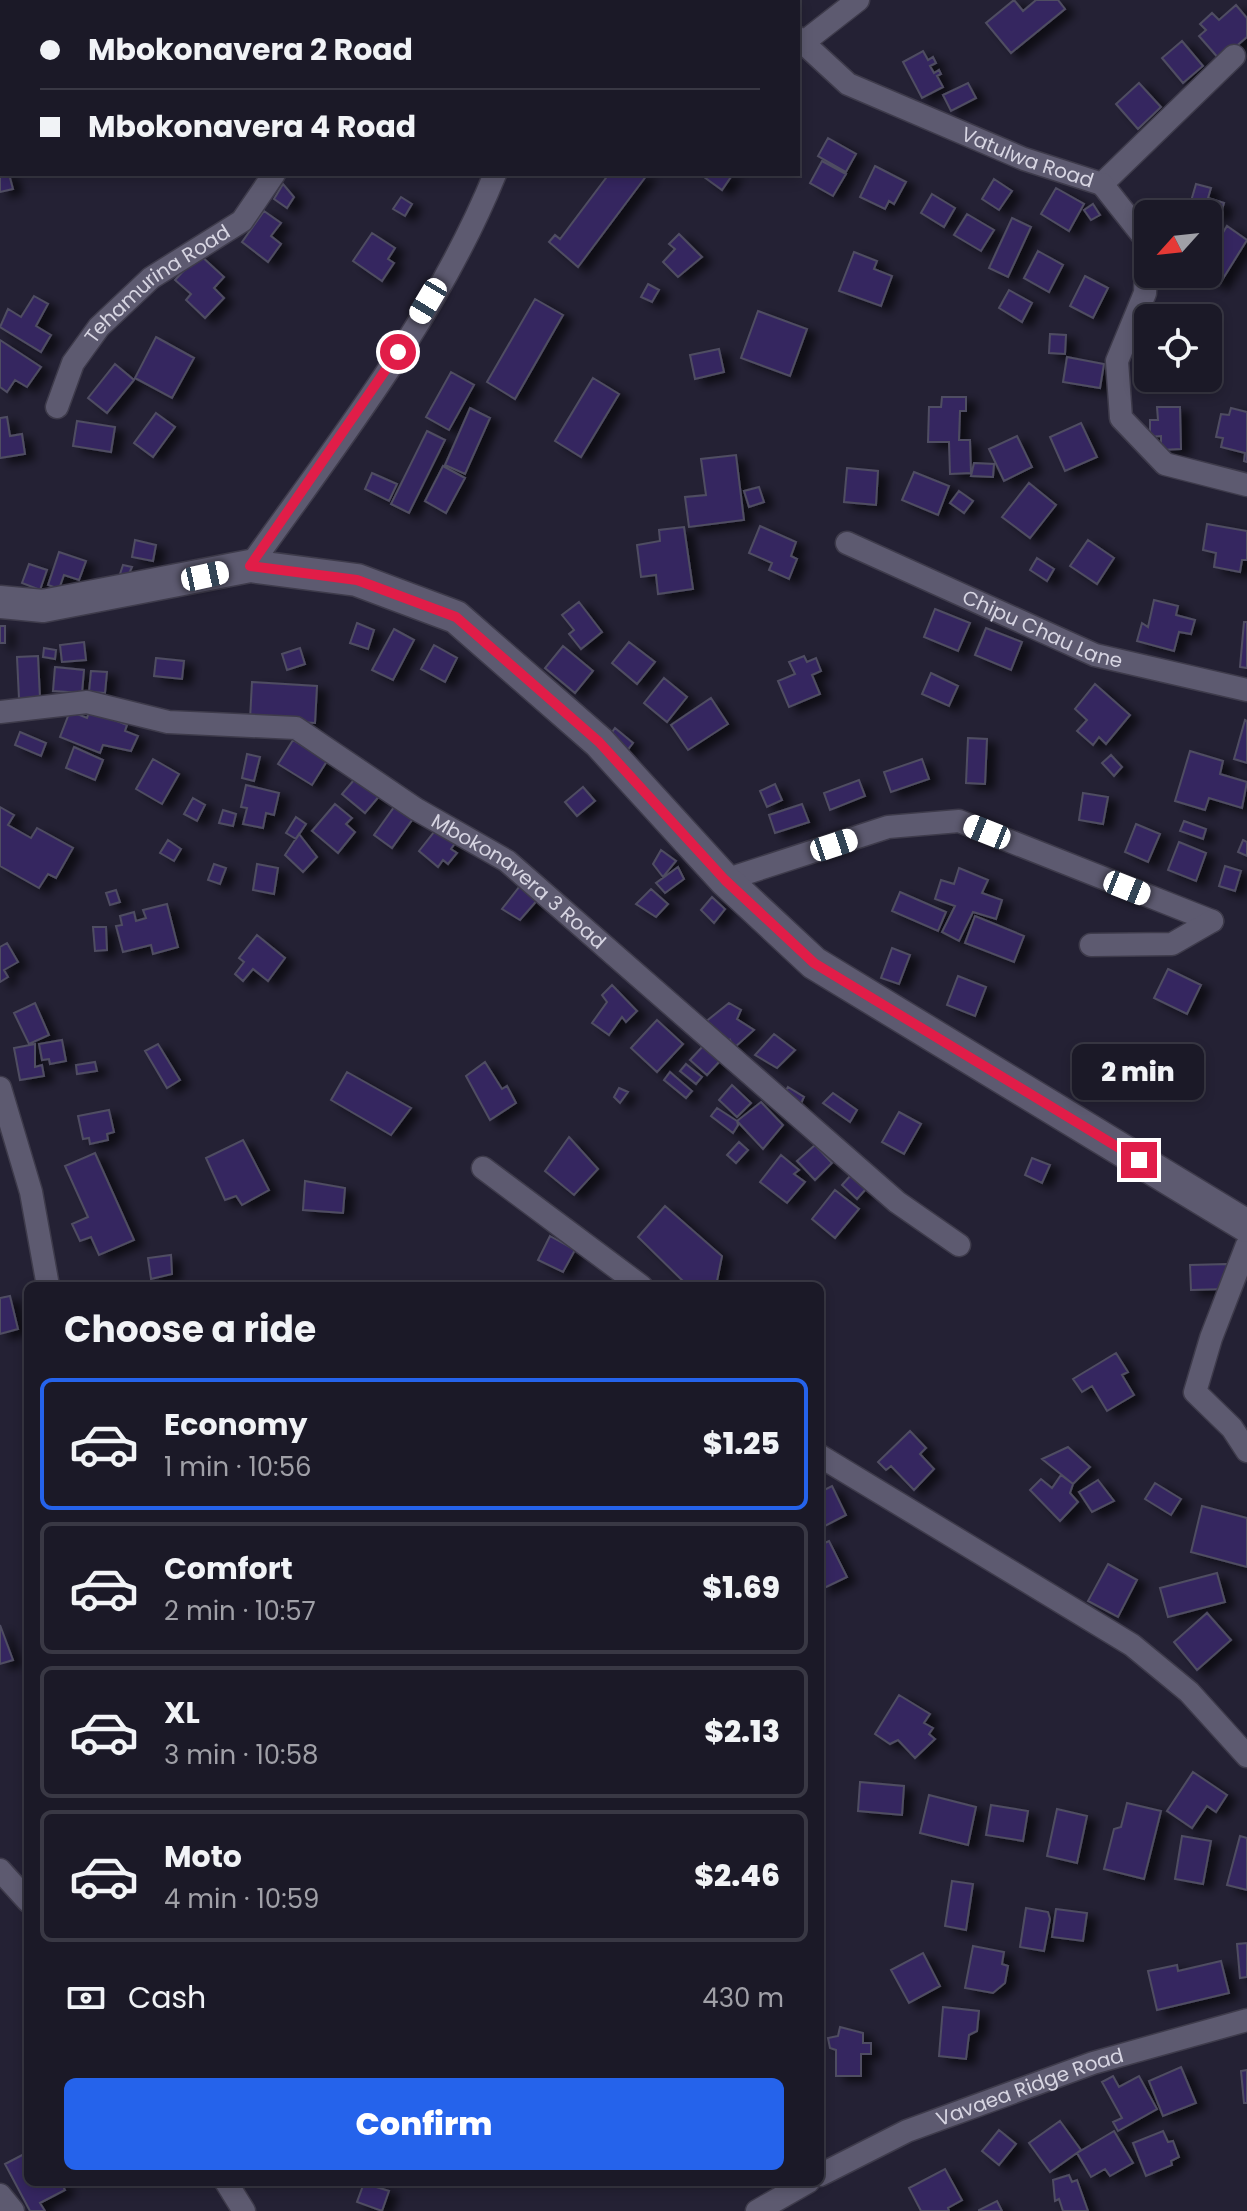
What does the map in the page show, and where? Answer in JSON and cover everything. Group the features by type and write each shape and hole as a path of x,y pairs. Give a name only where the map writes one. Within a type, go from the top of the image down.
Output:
{"street":[{"path":"801,40 858,0"},
{"name":"Vatulwa Road","path":"801,40 848,84 1024,159 1102,184 1234,56"},
{"name":"Tehamurina Road","path":"57,407 73,363 99,327 151,278 242,221 273,176"},
{"path":"250,566 383,378 474,224 494,176"},
{"path":"1102,184 1147,241 1145,293 1117,361 1121,418 1165,464 1247,485"},
{"name":"Chipu Chau Lane","path":"847,543 1095,655 1247,690"},
{"path":"0,602 43,606 250,566 357,580 456,617 599,742 725,880 814,963 1247,1226"},
{"name":"Mbokonavera 3 Road","path":"0,712 87,702 168,722 296,728 416,809 507,861 897,1202 959,1245"},
{"path":"725,880 888,827 959,821 1212,921 1172,944 1091,945"},
{"path":"0,1088 31,1192 47,1282"},
{"path":"483,1168 636,1282"},
{"path":"1247,1245 1211,1338 1195,1392 1232,1428 1247,1451"},
{"path":"824,1458 1132,1645 1189,1692 1247,1756"},
{"path":"0,1870 24,1897"},
{"name":"Vavaea Ridge Road","path":"824,2173 907,2131 1093,2063 1247,2020"},
{"path":"228,2186 244,2211"},
{"path":"757,2211 801,2186"},
{"path":"0,2195 13,2211"}],"building":[{"path":"1014,0 1023,11 1036,0 1058,0 1065,9 1011,53 986,23"},
{"path":"1236,5 1247,18 1247,37 1220,60 1199,36 1206,30 1200,24 1212,13 1219,20"},
{"path":"1182,41 1203,66 1183,83 1162,58"},
{"path":"923,51 928,60 933,57 936,63 930,66 934,73 939,70 941,74 937,76 943,87 922,98 903,62"},
{"path":"968,83 976,98 951,111 943,95"},
{"path":"1139,83 1161,107 1138,129 1116,104"},
{"path":"828,138 856,154 846,172 818,156"},
{"path":"822,161 846,174 833,196 810,183"},
{"path":"875,166 906,182 894,204 889,201 885,209 860,197"},
{"path":"0,176 10,176 13,189 0,192"},
{"path":"607,176 646,176 578,267 549,242 555,235 560,239"},
{"path":"705,176 732,176 722,190"},
{"path":"994,179 1012,191 999,210 982,199"},
{"path":"283,184 294,197 287,208 274,199"},
{"path":"1196,184 1211,188 1208,198 1214,200 1191,200"},
{"path":"1056,188 1084,204 1069,231 1041,214"},
{"path":"932,194 955,208 944,227 921,213"},
{"path":"401,197 412,204 405,216 393,209"},
{"path":"1093,204 1100,215 1091,220 1084,210"},
{"path":"264,211 281,223 271,236 281,244 268,262 242,242"},
{"path":"967,214 994,230 981,251 954,235"},
{"path":"1012,218 1031,227 1008,277 989,268"},
{"path":"1227,226 1247,240 1222,280 1222,234"},
{"path":"372,233 395,248 388,259 394,263 382,281 353,261"},
{"path":"679,234 702,257 678,277 663,262 675,249 669,244"},
{"path":"1038,251 1063,265 1049,292 1024,278"},
{"path":"854,252 877,261 874,269 892,276 881,306 839,291"},
{"path":"199,254 224,277 214,288 224,298 205,318 186,300 191,294 175,280"},
{"path":"1085,276 1108,288 1093,318 1070,306"},
{"path":"648,284 659,290 652,302 641,297"},
{"path":"1009,290 1032,303 1022,322 999,308"},
{"path":"34,296 48,304 36,326 51,335 41,352 0,327 8,309 21,317"},
{"path":"535,299 563,315 515,399 487,382"},
{"path":"758,311 807,329 790,376 741,358"},
{"path":"1050,334 1066,335 1065,354 1049,353"},
{"path":"156,337 194,358 172,398 135,378"},
{"path":"0,340 41,367 27,387 15,380 7,392 0,387"},
{"path":"719,349 724,372 695,379 690,355"},
{"path":"1067,357 1104,364 1100,388 1063,382"},
{"path":"115,364 134,380 107,413 88,398"},
{"path":"451,372 474,385 449,430 426,417"},
{"path":"593,378 619,394 581,457 555,441"},
{"path":"942,397 966,397 966,411 960,411 959,440 970,440 971,473 950,474 949,442 928,442 929,407 941,407"},
{"path":"1157,407 1180,407 1181,449 1161,450 1161,436 1150,437 1150,420 1158,420"},
{"path":"470,408 490,418 465,474 445,465"},
{"path":"1231,408 1247,412 1247,462 1244,461 1245,453 1221,447 1223,438 1216,437 1221,414 1229,415"},
{"path":"156,413 175,427 153,457 134,443"},
{"path":"7,417 10,436 22,434 25,454 0,458 0,418"},
{"path":"77,421 115,427 111,452 73,446"},
{"path":"1081,423 1097,457 1065,471 1050,437"},
{"path":"427,431 445,440 409,513 391,504"},
{"path":"1017,436 1032,467 1004,481 989,449"},
{"path":"736,455 744,520 689,527 685,497 706,495 701,459"},
{"path":"974,463 994,464 993,477 971,476"},
{"path":"443,466 465,478 446,513 425,501"},
{"path":"847,468 878,471 876,505 844,502"},
{"path":"914,472 949,486 938,515 902,500"},
{"path":"372,473 397,484 389,501 365,489"},
{"path":"1029,483 1056,505 1030,538 1002,517"},
{"path":"759,487 764,502 749,507 744,491"},
{"path":"959,491 973,501 964,513 950,503"},
{"path":"1207,524 1247,531 1247,560 1242,560 1240,572 1214,567 1216,553 1203,550"},
{"path":"760,526 796,542 791,556 797,559 789,579 769,570 772,563 749,553"},
{"path":"684,527 693,589 658,594 656,575 641,577 637,545 660,541 659,530"},
{"path":"135,540 156,545 153,561 132,557"},
{"path":"1088,540 1114,558 1097,584 1070,566"},
{"path":"59,552 86,561 79,580 64,575 59,589 48,585"},
{"path":"1037,558 1054,569 1047,581 1030,570"},
{"path":"29,564 47,570 40,590 22,583"},
{"path":"123,565 132,567 128,576 120,574"},
{"path":"1154,600 1178,606 1176,615 1195,620 1191,634 1179,632 1174,651 1137,641 1142,623 1148,627"},
{"path":"579,602 602,632 581,649 569,634 574,630 562,615"},
{"path":"935,609 970,623 958,651 924,637"},
{"path":"1244,622 1247,622 1247,668 1240,667"},
{"path":"357,623 374,630 368,649 350,643"},
{"path":"0,626 5,626 5,643 0,643"},
{"path":"986,628 1022,642 1011,670 975,655"},
{"path":"394,629 414,640 393,680 372,670"},
{"path":"84,642 86,660 62,662 60,645"},
{"path":"629,642 655,662 637,684 612,663"},
{"path":"434,645 457,658 445,682 421,669"},
{"path":"563,646 593,671 575,693 545,668"},
{"path":"44,648 56,650 55,659 43,657"},
{"path":"300,648 305,664 287,670 282,654"},
{"path":"38,656 40,698 19,699 17,657"},
{"path":"804,656 807,662 816,658 821,671 812,675 820,694 789,707 778,681 795,674 789,662"},
{"path":"156,658 184,661 182,679 154,676"},
{"path":"55,667 84,670 82,693 53,691"},
{"path":"91,671 107,672 105,693 89,692"},
{"path":"931,673 958,686 949,706 922,694"},
{"path":"664,678 687,697 667,722 644,703"},
{"path":"252,682 317,686 315,723 250,719"},
{"path":"1095,684 1130,715 1106,744 1099,737 1093,745 1077,731 1087,720 1075,709"},
{"path":"711,698 728,724 688,750 671,725"},
{"path":"90,710 127,725 125,731 138,736 131,751 103,745 100,753 60,737 70,711 87,718"},
{"path":"1247,721 1247,763 1234,759"},
{"path":"615,728 633,743 623,756 605,742"},
{"path":"20,732 46,743 41,756 15,745"},
{"path":"968,738 987,739 985,784 966,783"},
{"path":"293,740 327,761 312,785 278,764"},
{"path":"74,747 103,760 95,780 66,768"},
{"path":"1190,751 1223,761 1220,774 1247,782 1242,808 1209,798 1205,810 1175,801"},
{"path":"247,754 260,757 254,781 242,778"},
{"path":"1111,755 1122,767 1114,776 1102,763"},
{"path":"153,759 179,774 162,804 136,789"},
{"path":"922,759 929,779 891,792 884,772"},
{"path":"359,774 382,793 365,813 342,794"},
{"path":"859,780 865,796 830,810 824,793"},
{"path":"775,784 782,800 767,807 760,791"},
{"path":"246,785 279,793 274,815 266,813 263,828 243,824 247,808 241,807"},
{"path":"583,787 595,801 577,816 565,802"},
{"path":"1083,793 1108,797 1103,824 1079,820"},
{"path":"193,798 205,805 197,821 184,814"},
{"path":"397,803 415,816 392,848 374,835"},
{"path":"335,804 352,818 346,824 355,832 338,853 312,831"},
{"path":"802,804 809,822 775,833 769,815"},
{"path":"0,807 14,815 8,825 31,838 37,828 73,848 56,878 48,874 39,888 0,866"},
{"path":"223,810 236,814 233,826 219,823"},
{"path":"296,817 306,824 296,839 286,833"},
{"path":"1184,821 1206,829 1203,839 1180,831"},
{"path":"1136,824 1160,834 1148,862 1125,852"},
{"path":"438,827 456,842 451,849 457,853 448,864 443,860 438,867 419,851"},
{"path":"299,834 317,857 303,872 285,855"},
{"path":"168,840 181,849 174,861 160,853"},
{"path":"1243,840 1247,842 1247,856 1238,852"},
{"path":"1179,842 1206,853 1196,881 1168,870"},
{"path":"661,850 676,861 663,877 653,864"},
{"path":"214,864 226,868 220,884 208,880"},
{"path":"257,864 278,868 274,894 253,890"},
{"path":"1225,866 1241,871 1235,891 1219,886"},
{"path":"678,867 684,879 665,893 656,883"},
{"path":"959,868 988,880 982,893 1002,900 996,919 973,912 959,941 942,932 955,906 935,899 941,880 954,884"},
{"path":"523,882 540,897 520,920 502,909"},
{"path":"651,889 668,904 656,917 636,904"},
{"path":"116,890 120,902 110,905 106,893"},
{"path":"900,892 946,912 938,931 892,911"},
{"path":"712,897 725,909 714,923 701,910"},
{"path":"167,904 178,947 153,954 151,945 123,952 116,926 122,925 120,916 134,912 136,921 146,918 143,910"},
{"path":"975,916 1024,936 1014,962 965,943"},
{"path":"93,927 106,927 107,950 95,951"},
{"path":"257,935 285,958 268,981 253,969 243,981 235,974 244,962 239,958"},
{"path":"7,943 18,962 4,970 8,977 0,982 0,947"},
{"path":"892,948 910,955 899,984 881,978"},
{"path":"1168,969 1201,985 1187,1014 1154,998"},
{"path":"958,976 986,987 975,1016 947,1005"},
{"path":"612,985 637,1011 626,1022 622,1017 609,1035 592,1023 607,1002 602,995"},
{"path":"35,1003 49,1035 29,1044 14,1013"},
{"path":"729,1003 741,1010 737,1019 754,1030 734,1048 730,1040 724,1049 699,1027"},
{"path":"657,1020 683,1044 657,1072 631,1048"},
{"path":"774,1034 795,1050 777,1068 755,1055"},
{"path":"62,1040 66,1061 50,1064 49,1059 42,1060 39,1044"},
{"path":"35,1044 35,1067 42,1065 44,1076 20,1080 14,1048"},
{"path":"158,1044 180,1080 167,1088 145,1051"},
{"path":"704,1045 720,1061 707,1075 690,1060"},
{"path":"95,1062 97,1071 77,1074 76,1065"},
{"path":"485,1062 502,1089 507,1086 516,1103 490,1120 466,1076"},
{"path":"686,1064 702,1077 696,1084 680,1071"},
{"path":"347,1072 411,1108 391,1135 331,1100"},
{"path":"670,1072 692,1091 686,1098 664,1080"},
{"path":"732,1085 751,1103 737,1117 719,1100"},
{"path":"788,1087 804,1097 799,1108 783,1095"},
{"path":"619,1088 628,1092 620,1103 614,1097"},
{"path":"833,1093 857,1110 850,1122 823,1103"},
{"path":"761,1102 783,1125 763,1149 737,1121"},
{"path":"717,1108 737,1121 733,1133 711,1116"},
{"path":"109,1110 114,1132 107,1134 108,1140 90,1144 89,1138 83,1139 78,1116"},
{"path":"899,1112 921,1124 904,1154 882,1142"},
{"path":"569,1137 598,1169 574,1195 545,1171"},
{"path":"243,1140 269,1190 242,1205 236,1196 225,1200 206,1158"},
{"path":"739,1142 748,1150 736,1163 727,1155"},
{"path":"815,1145 832,1163 815,1180 797,1161"},
{"path":"95,1153 134,1240 99,1255 91,1237 80,1241 72,1224 88,1217 65,1166"},
{"path":"781,1155 799,1170 794,1174 805,1182 787,1203 760,1182"},
{"path":"1032,1158 1050,1165 1042,1183 1025,1175"},
{"path":"851,1175 866,1189 857,1199 842,1185"},
{"path":"305,1181 345,1188 343,1213 303,1210"},
{"path":"835,1190 859,1209 835,1238 812,1219"},
{"path":"665,1206 722,1256 717,1282 684,1282 638,1237"},
{"path":"550,1236 575,1250 563,1272 538,1260"},
{"path":"171,1255 172,1274 151,1279 148,1258"},
{"path":"1227,1264 1227,1289 1191,1290 1190,1265"},
{"path":"10,1296 18,1329 0,1334 0,1298"},
{"path":"1116,1353 1128,1372 1122,1375 1134,1395 1107,1411 1092,1386 1082,1392 1073,1379"},
{"path":"910,1431 926,1448 920,1454 934,1469 914,1490 891,1466 886,1470 878,1462"},
{"path":"1068,1447 1090,1467 1073,1484 1042,1459"},
{"path":"1061,1475 1073,1484 1070,1493 1078,1502 1060,1521 1030,1490 1041,1479 1052,1488"},
{"path":"1098,1480 1114,1501 1092,1512 1079,1492"},
{"path":"1155,1483 1181,1499 1171,1515 1145,1499"},
{"path":"832,1486 846,1515 824,1526 824,1490"},
{"path":"1202,1506 1247,1518 1247,1567 1191,1552"},
{"path":"829,1541 847,1577 824,1588 824,1543"},
{"path":"1108,1564 1137,1580 1118,1617 1088,1601"},
{"path":"1217,1573 1225,1602 1168,1617 1160,1588"},
{"path":"1207,1613 1231,1640 1197,1670 1174,1642"},
{"path":"0,1625 13,1660 0,1664"},
{"path":"899,1695 930,1714 924,1723 933,1728 929,1734 935,1739 915,1758 898,1740 890,1744 875,1734"},
{"path":"1193,1772 1227,1795 1216,1812 1207,1806 1192,1828 1167,1811"},
{"path":"860,1782 904,1786 902,1815 858,1811"},
{"path":"929,1795 976,1807 968,1845 920,1833"},
{"path":"1127,1803 1161,1811 1144,1879 1104,1869 1114,1829 1121,1827"},
{"path":"991,1805 1028,1811 1023,1841 986,1835"},
{"path":"1057,1809 1087,1816 1077,1863 1047,1856"},
{"path":"1182,1836 1211,1841 1203,1884 1175,1879"},
{"path":"1240,1836 1247,1838 1247,1890 1227,1885"},
{"path":"952,1881 973,1884 966,1930 945,1926"},
{"path":"1026,1908 1048,1912 1050,1919 1044,1951 1020,1947"},
{"path":"1056,1909 1087,1913 1083,1941 1052,1937"},
{"path":"1247,1943 1247,1977 1240,1978 1237,1944"},
{"path":"973,1946 1004,1952 1002,1964 1008,1966 1005,1983 993,1993 965,1988"},
{"path":"923,1953 940,1986 909,2003 891,1970"},
{"path":"1221,1961 1229,1993 1157,2010 1148,1971 1177,1965 1178,1971"},
{"path":"943,2007 979,2011 977,2031 969,2035 966,2059 939,2056"},
{"path":"840,2027 863,2033 863,2043 871,2043 871,2054 861,2054 861,2076 836,2076 836,2050 830,2048 828,2038 838,2036"},
{"path":"1181,2067 1196,2103 1163,2116 1149,2081"},
{"path":"1247,2070 1247,2103 1244,2103 1241,2071"},
{"path":"1113,2076 1119,2087 1139,2076 1157,2109 1118,2131 1113,2122 1122,2118 1102,2082"},
{"path":"1060,2121 1081,2150 1050,2172 1029,2143"},
{"path":"999,2130 1016,2144 999,2165 982,2151"},
{"path":"1114,2131 1133,2163 1110,2176 1105,2169 1091,2177 1077,2153"},
{"path":"1163,2131 1168,2142 1173,2141 1179,2157 1171,2161 1172,2165 1146,2176 1133,2143"},
{"path":"24,2154 24,2186 63,2186 65,2190 40,2203 45,2211 30,2211 5,2164"},
{"path":"945,2169 962,2200 948,2208 949,2211 921,2211 909,2188"},
{"path":"1069,2175 1072,2182 1077,2180 1088,2211 1063,2211 1059,2199 1055,2201 1053,2180"},
{"path":"363,2186 389,2191 382,2211 357,2202"},
{"path":"997,2201 1002,2211 979,2211 979,2210"}],"route":[{"path":"398,352 383,378 250,566 357,580 456,617 599,742 725,880 814,963 1139,1160"}]}
